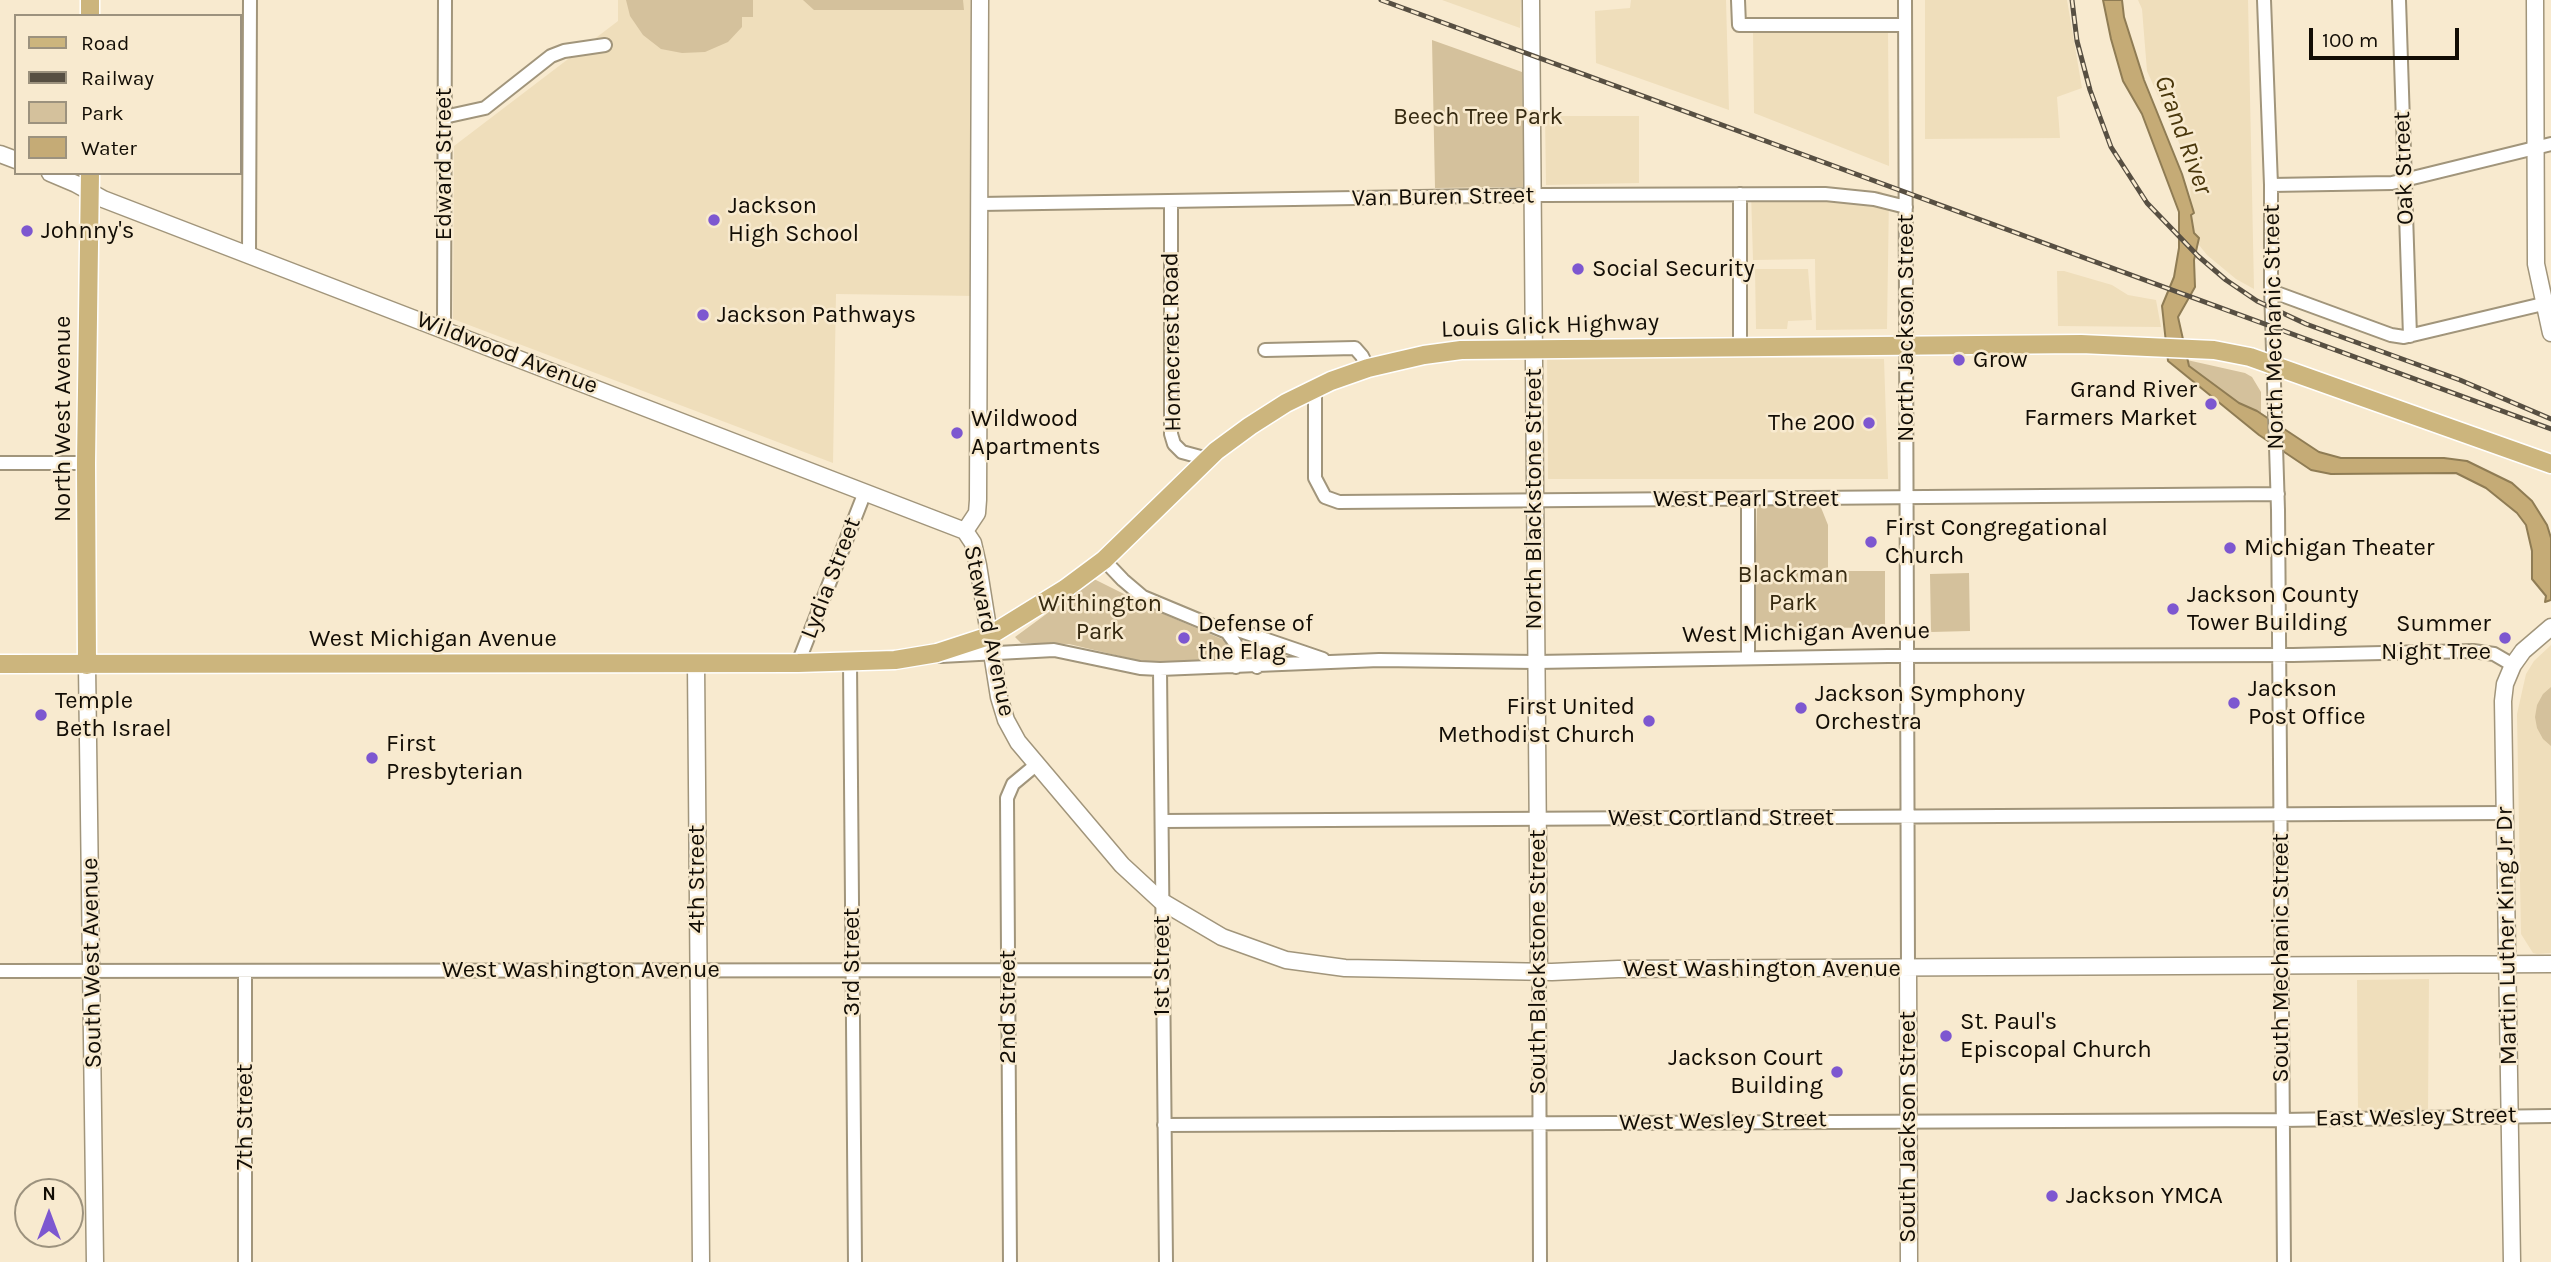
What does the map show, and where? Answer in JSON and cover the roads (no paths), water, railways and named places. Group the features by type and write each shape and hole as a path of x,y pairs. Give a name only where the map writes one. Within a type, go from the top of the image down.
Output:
{"main road":[{"name":"Steward Avenue","path":"981,0 978,500 977,513 965,531 976,556 999,696 1006,720 1018,742 1122,865 1161,901 1210,931 1246,947"},
{"name":"North Blackstone Street","path":"1531,0 1536,662"},
{"path":"2535,0 2544,145 2536,264 2547,303 2551,333"},
{"name":"Wildwood Avenue","path":"59,175 90,182 103,199 965,531"},
{"name":"North West Avenue","path":"88,665 86,463 90,182"},
{"name":"Louis Glick Highway","path":"858,662 928,655 962,647 989,636 1038,608 1104,560 1208,459 1250,426 1315,388 1368,368 1437,353 1533,348 1740,346 2081,344 2195,348 2240,355 2551,464"},
{"name":"Martin Luther King Jr Dr","path":"2512,1262 2503,701 2505,684 2513,665 2523,651 2551,627"},
{"name":"West Michigan Avenue","path":"0,664 858,662"},
{"name":"South Blackstone Street","path":"1536,662 1539,971"},
{"name":"4th Street","path":"696,663 701,1262"},
{"name":"South West Avenue","path":"88,665 95,1262"},
{"name":"West Washington Avenue","path":"1246,947 1286,960 1322,966 1539,971 1618,968 2551,964"},
{"name":"South Jackson Street","path":"1908,968 1909,1262"}],"street":[{"path":"249,256 250,0"},
{"name":"Edward Street","path":"444,0 444,329"},
{"path":"1738,0 1739,26 1905,25"},
{"name":"North Jackson Street","path":"1905,0 1907,655"},
{"name":"North Mechanic Street","path":"2264,0 2271,185 2279,655"},
{"name":"Oak Street","path":"2399,0 2410,336"},
{"path":"444,117 485,108 551,56 564,51 605,45"},
{"path":"2271,185 2392,183 2544,145"},
{"path":"1740,194 1740,346"},
{"name":"Van Buren Street","path":"980,204 1825,194 1874,199 1906,207"},
{"name":"Homecrest Road","path":"1171,202 1171,434 1174,444 1182,452 1208,459"},
{"path":"2271,291 2391,335 2410,336 2547,303"},
{"path":"1265,351 1355,348 1368,368"},
{"name":"West Pearl Street","path":"1315,388 1315,478 1320,489 1331,499 1347,502 2278,494"},
{"path":"0,463 86,463"},
{"name":"Lydia Street","path":"798,663 865,492"},
{"path":"1748,499 1748,659"},
{"name":"West Michigan Avenue","path":"1104,560 1143,597 1220,628 1238,630 1334,662"},
{"path":"1220,628 1234,640 1236,667"},
{"path":"1257,667 1266,652 1265,643 1258,637"},
{"name":"West Michigan Avenue","path":"928,655 992,655 1054,650 1140,668 1160,669 1334,662 2482,652 2497,655 2513,665"},
{"name":"South Jackson Street","path":"1907,655 1908,968"},
{"name":"South Mechanic Street","path":"2279,655 2284,1262"},
{"name":"3rd Street","path":"855,1262 852,970 858,662"},
{"name":"1st Street","path":"1160,669 1166,1262"},
{"name":"2nd Street","path":"1010,1262 1007,798 1013,784 1037,764"},
{"name":"West Cortland Street","path":"1162,821 2504,813"},
{"name":"West Washington Avenue","path":"0,971 1161,970"},
{"name":"7th Street","path":"245,971 245,1262"},
{"name":"South Blackstone Street","path":"1539,971 1540,1262"},
{"name":"East Wesley Street","path":"2281,1120 2551,1116"},
{"name":"West Wesley Street","path":"1164,1125 2281,1120"}],"water":[{"name":"Grand River","path":"2103,0 2122,0 2124,17 2144,80 2182,174 2194,213 2191,215 2194,233 2199,238 2194,260 2195,287 2178,317 2189,366 2239,403 2257,411 2319,452 2341,458 2444,458 2467,461 2512,483 2532,501 2547,525 2551,538 2551,600 2545,602 2546,596 2532,579 2532,551 2526,525 2517,513 2486,488 2456,473 2331,474 2311,470 2259,435 2168,361 2162,306 2174,277 2179,248 2179,212 2142,114 2123,81"}],"railway":[{"path":"1381,0 2551,429"},
{"path":"2072,0 2077,41 2090,90 2111,147 2147,203 2198,256 2226,280 2257,301 2306,324 2460,380 2551,419"}],"place":[{"name":"Jackson High School","path":"714,220"},
{"name":"Johnny's","path":"27,231"},
{"name":"Social Security","path":"1578,269"},
{"name":"Jackson Pathways","path":"703,315"},
{"name":"Grow","path":"1959,360"},
{"name":"Grand River Farmers Market","path":"2211,404"},
{"name":"The 200","path":"1869,423"},
{"name":"Wildwood Apartments","path":"957,433"},
{"name":"First Congregational Church","path":"1871,542"},
{"name":"Michigan Theater","path":"2230,548"},
{"name":"Jackson County Tower Building","path":"2173,609"},
{"name":"Defense of the Flag","path":"1184,638"},
{"name":"Summer Night Tree","path":"2505,638"},
{"name":"Jackson Post Office","path":"2234,703"},
{"name":"Jackson Symphony Orchestra","path":"1801,708"},
{"name":"Temple Beth Israel","path":"41,715"},
{"name":"First United Methodist Church","path":"1649,721"},
{"name":"First Presbyterian","path":"372,758"},
{"name":"St. Paul's Episcopal Church","path":"1946,1036"},
{"name":"Jackson Court Building","path":"1837,1072"},
{"name":"Jackson YMCA","path":"2052,1196"}],"park label":[{"name":"Beech Tree Park","path":"1478,117"},
{"name":"Blackman Park","path":"1793,589"},
{"name":"Withington Park","path":"1100,618"}]}
